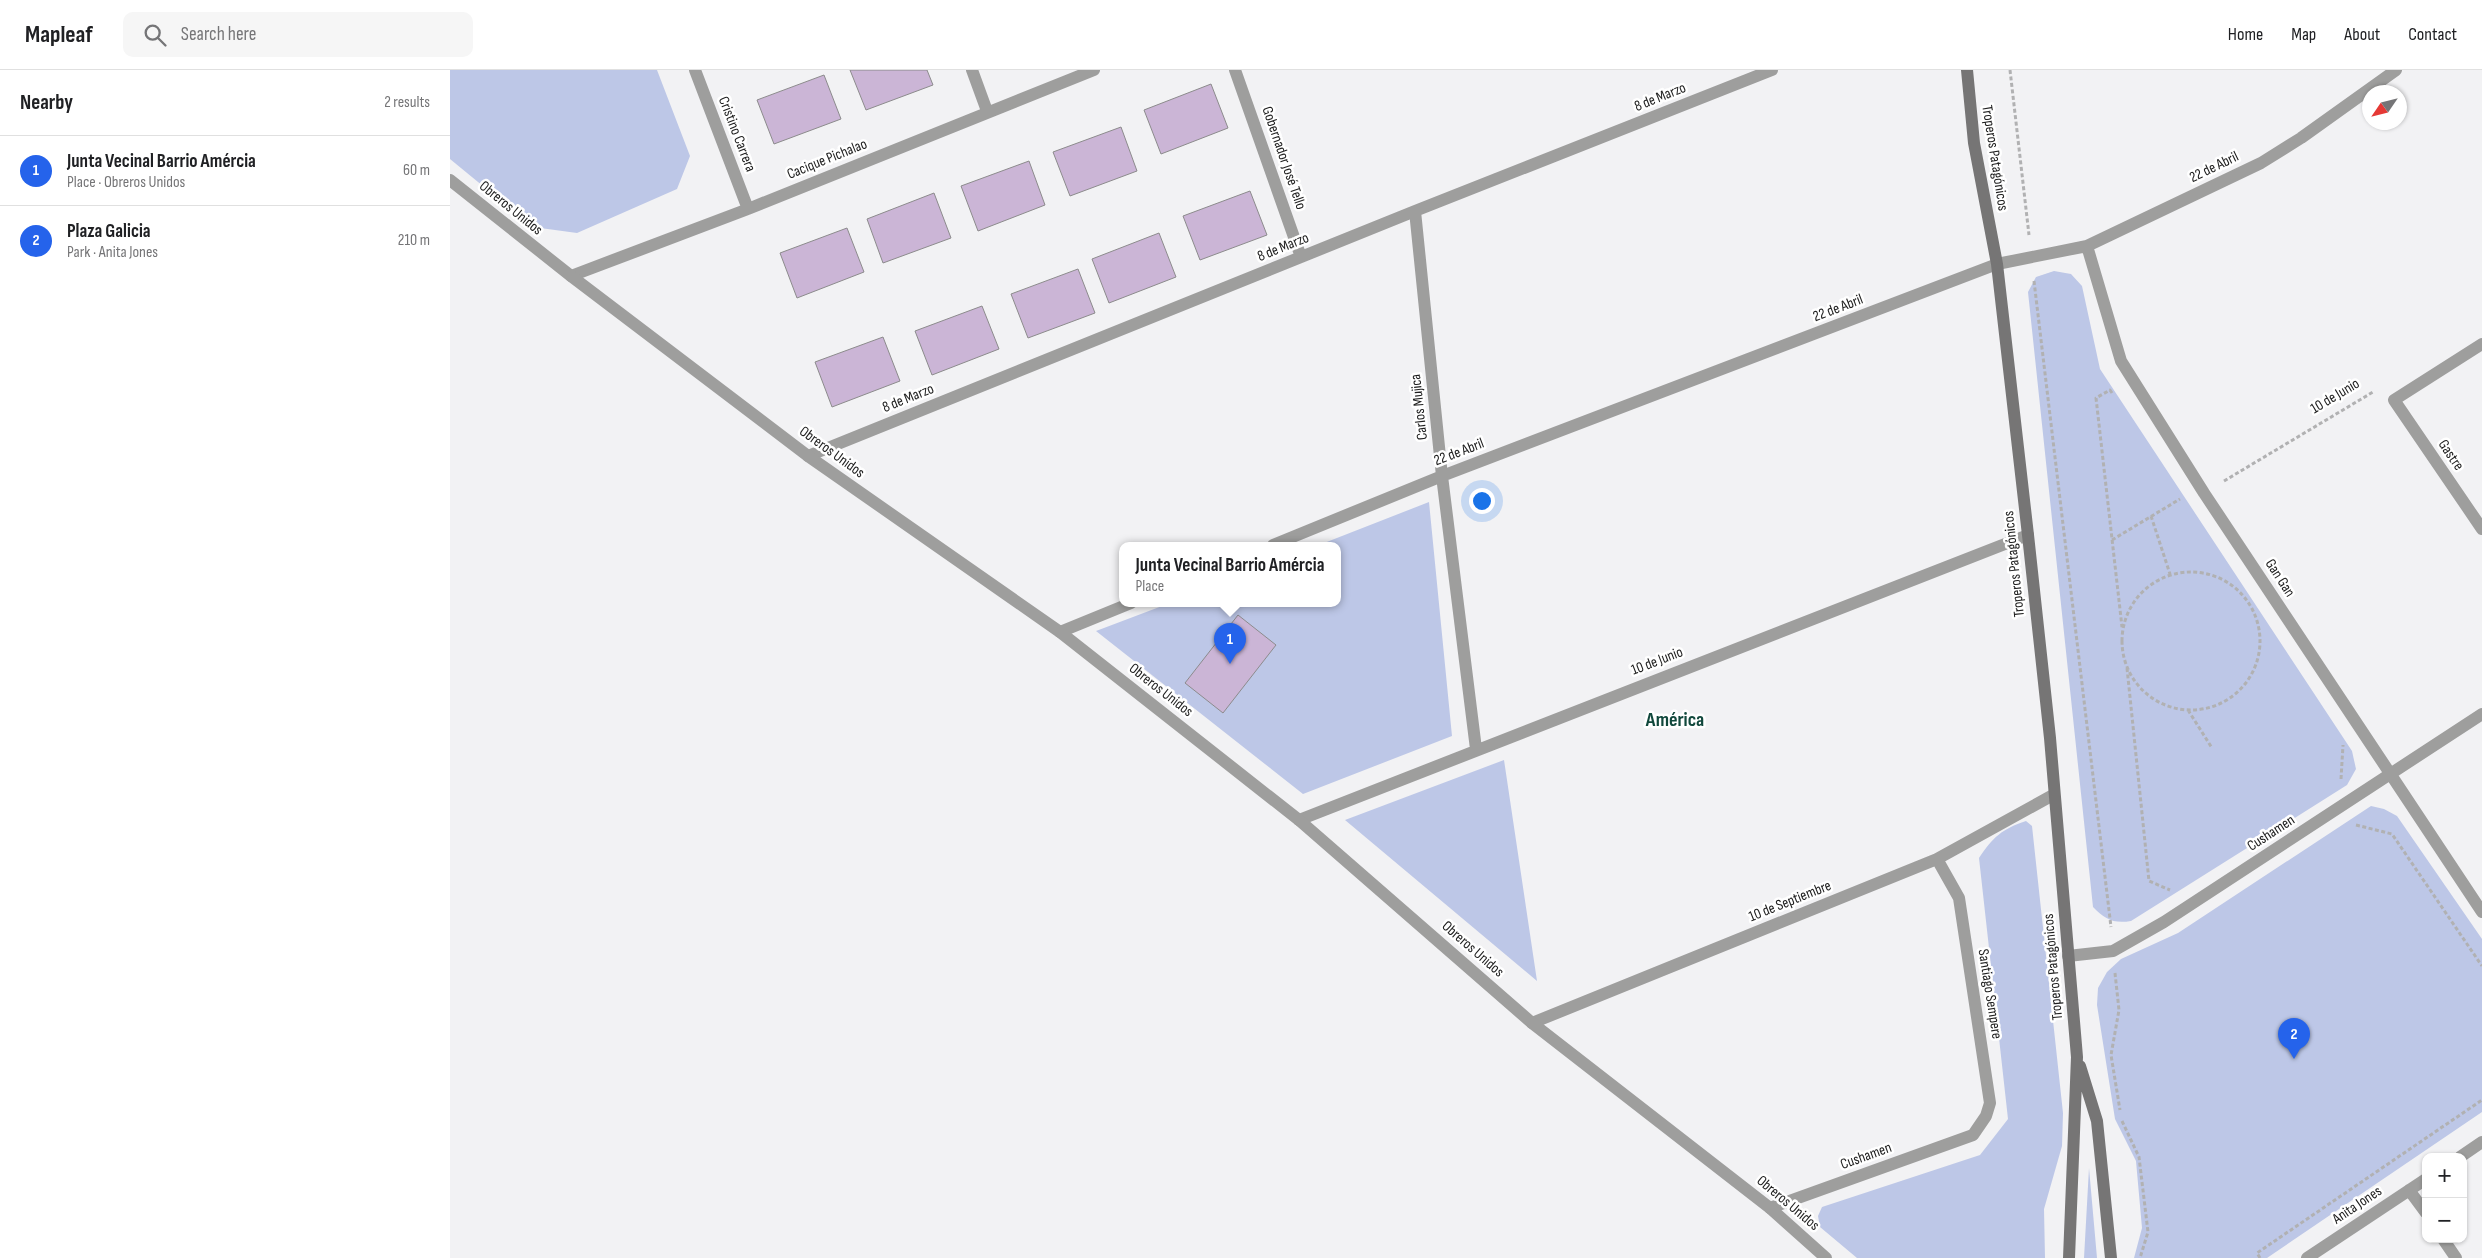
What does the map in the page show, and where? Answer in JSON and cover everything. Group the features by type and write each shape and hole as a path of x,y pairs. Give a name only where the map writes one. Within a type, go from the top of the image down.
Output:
{"main road":[{"name":"Troperos Patagónicos","path":"1966,70 1974,142 1997,264 2028,535 2054,795 2077,1057 2069,1258"},
{"name":"Troperos Patagónicos","path":"2077,1057 2097,1120 2110,1258"}],"street":[{"name":"Cristino Carrera","path":"696,70 748,209"},
{"path":"972,70 987,111"},
{"name":"Cacique Pichalao","path":"571,276 748,209 987,111 1094,70"},
{"name":"Gobernador José Tello","path":"1236,70 1301,257"},
{"name":"8 de Marzo","path":"808,456 1415,211 1772,70"},
{"name":"22 de Abril","path":"1280,542 1442,476 1997,264 2087,246 2261,163 2301,138 2396,70"},
{"name":"Obreros Unidos","path":"450,180 571,276 808,456 1060,632 1299,820 1532,1023 1770,1208 1826,1258"},
{"name":"Carlos Mujica","path":"1415,211 1442,476 1476,749"},
{"name":"Gan Gan","path":"2087,246 2121,361 2204,493 2482,912"},
{"path":"2394,400 2482,344"},
{"name":"Gastre","path":"2394,400 2482,529"},
{"name":"10 de Junio","path":"1299,820 1476,749 2028,535"},
{"path":"1060,632 1121,607"},
{"name":"Cushamen","path":"2068,956 2113,951 2164,922 2482,714"},
{"name":"10 de Septiembre","path":"1532,1023 1937,859 2054,795"},
{"name":"Santiago Sempere","path":"1937,859 1959,898 1990,1103 1986,1116 1973,1135"},
{"name":"Cushamen","path":"1770,1208 1973,1135"},
{"path":"2466,1153 2482,1142"},
{"name":"Anita Jones","path":"2307,1258 2422,1182"},
{"path":"2410,1190 2422,1207"},
{"path":"2447,1243 2456,1258"}],"path":[{"path":"2010,70 2044,373 2103,850 2119,1010 2111,1055 2122,1123 2139,1157 2148,1232 2140,1258"},
{"path":"2116,399 2110,390 2096,398 2122,627 2121,651 2127,668 2141,690 2160,703 2181,710 2204,709 2225,702 2242,688 2254,669 2260,648 2258,625 2250,603 2233,586 2212,574 2189,570 2170,574 2146,586 2130,605 2122,627"},
{"name":"10 de Junio","path":"2204,493 2374,391 2394,400"},
{"path":"2112,540 2182,498 2177,490"},
{"path":"2151,516 2170,574"},
{"path":"2235,578 2261,619"},
{"path":"2127,668 2149,881 2172,891"},
{"path":"2188,710 2212,748"},
{"path":"2341,782 2343,743"},
{"path":"2349,823 2392,834 2482,966"},
{"path":"2260,1258 2257,1253 2482,1100"}],"shaded area":[{"path":"450,70 657,70 690,156 677,189 577,233 533,227 450,159"},
{"path":"2054,271 2071,274 2082,286 2100,369 2352,751 2356,769 2347,785 2131,921 2125,922 2110,920 2093,907 2028,292 2036,277"},
{"path":"1429,502 1452,736 1303,794 1096,631 1159,607 1341,607 1341,542 1327,542"},
{"path":"1504,760 1537,981 1345,820"},
{"path":"2371,806 2384,809 2397,816 2482,939 2482,1112 2267,1258 2134,1258 2142,1228 2136,1161 2115,1119 2097,1005 2098,988 2107,972 2121,959 2178,933"},
{"path":"2026,821 2032,826 2063,1113 2062,1146 2044,1209 2045,1258 1857,1258 1820,1227 1818,1216 1822,1207 1980,1155 2008,1119 1979,858 1989,844 2004,831"},
{"path":"2089,1168 2097,1258 2084,1258"}],"building":[{"path":"850,70 927,70 933,85 866,110"},
{"path":"824,75 841,119 774,144 757,100"},
{"path":"1211,84 1228,128 1161,154 1144,110"},
{"path":"1121,127 1137,171 1070,196 1053,152"},
{"path":"1029,161 1045,205 978,231 961,186"},
{"path":"1250,191 1267,235 1200,260 1183,216"},
{"path":"934,193 951,238 883,263 867,219"},
{"path":"847,228 864,272 797,298 780,253"},
{"path":"1159,233 1176,277 1109,303 1092,259"},
{"path":"1078,269 1095,313 1028,338 1011,294"},
{"path":"982,306 999,349 932,375 915,331"},
{"path":"883,337 900,381 832,407 815,362"},
{"path":"1238,615 1276,645 1223,713 1185,683"}],"place":[{"name":"Junta Vecinal Barrio Amércia","path":"1230,664"},
{"name":"Plaza Galicia","path":"2294,1059"}],"district":[{"name":"América","path":"1675,720"}]}
